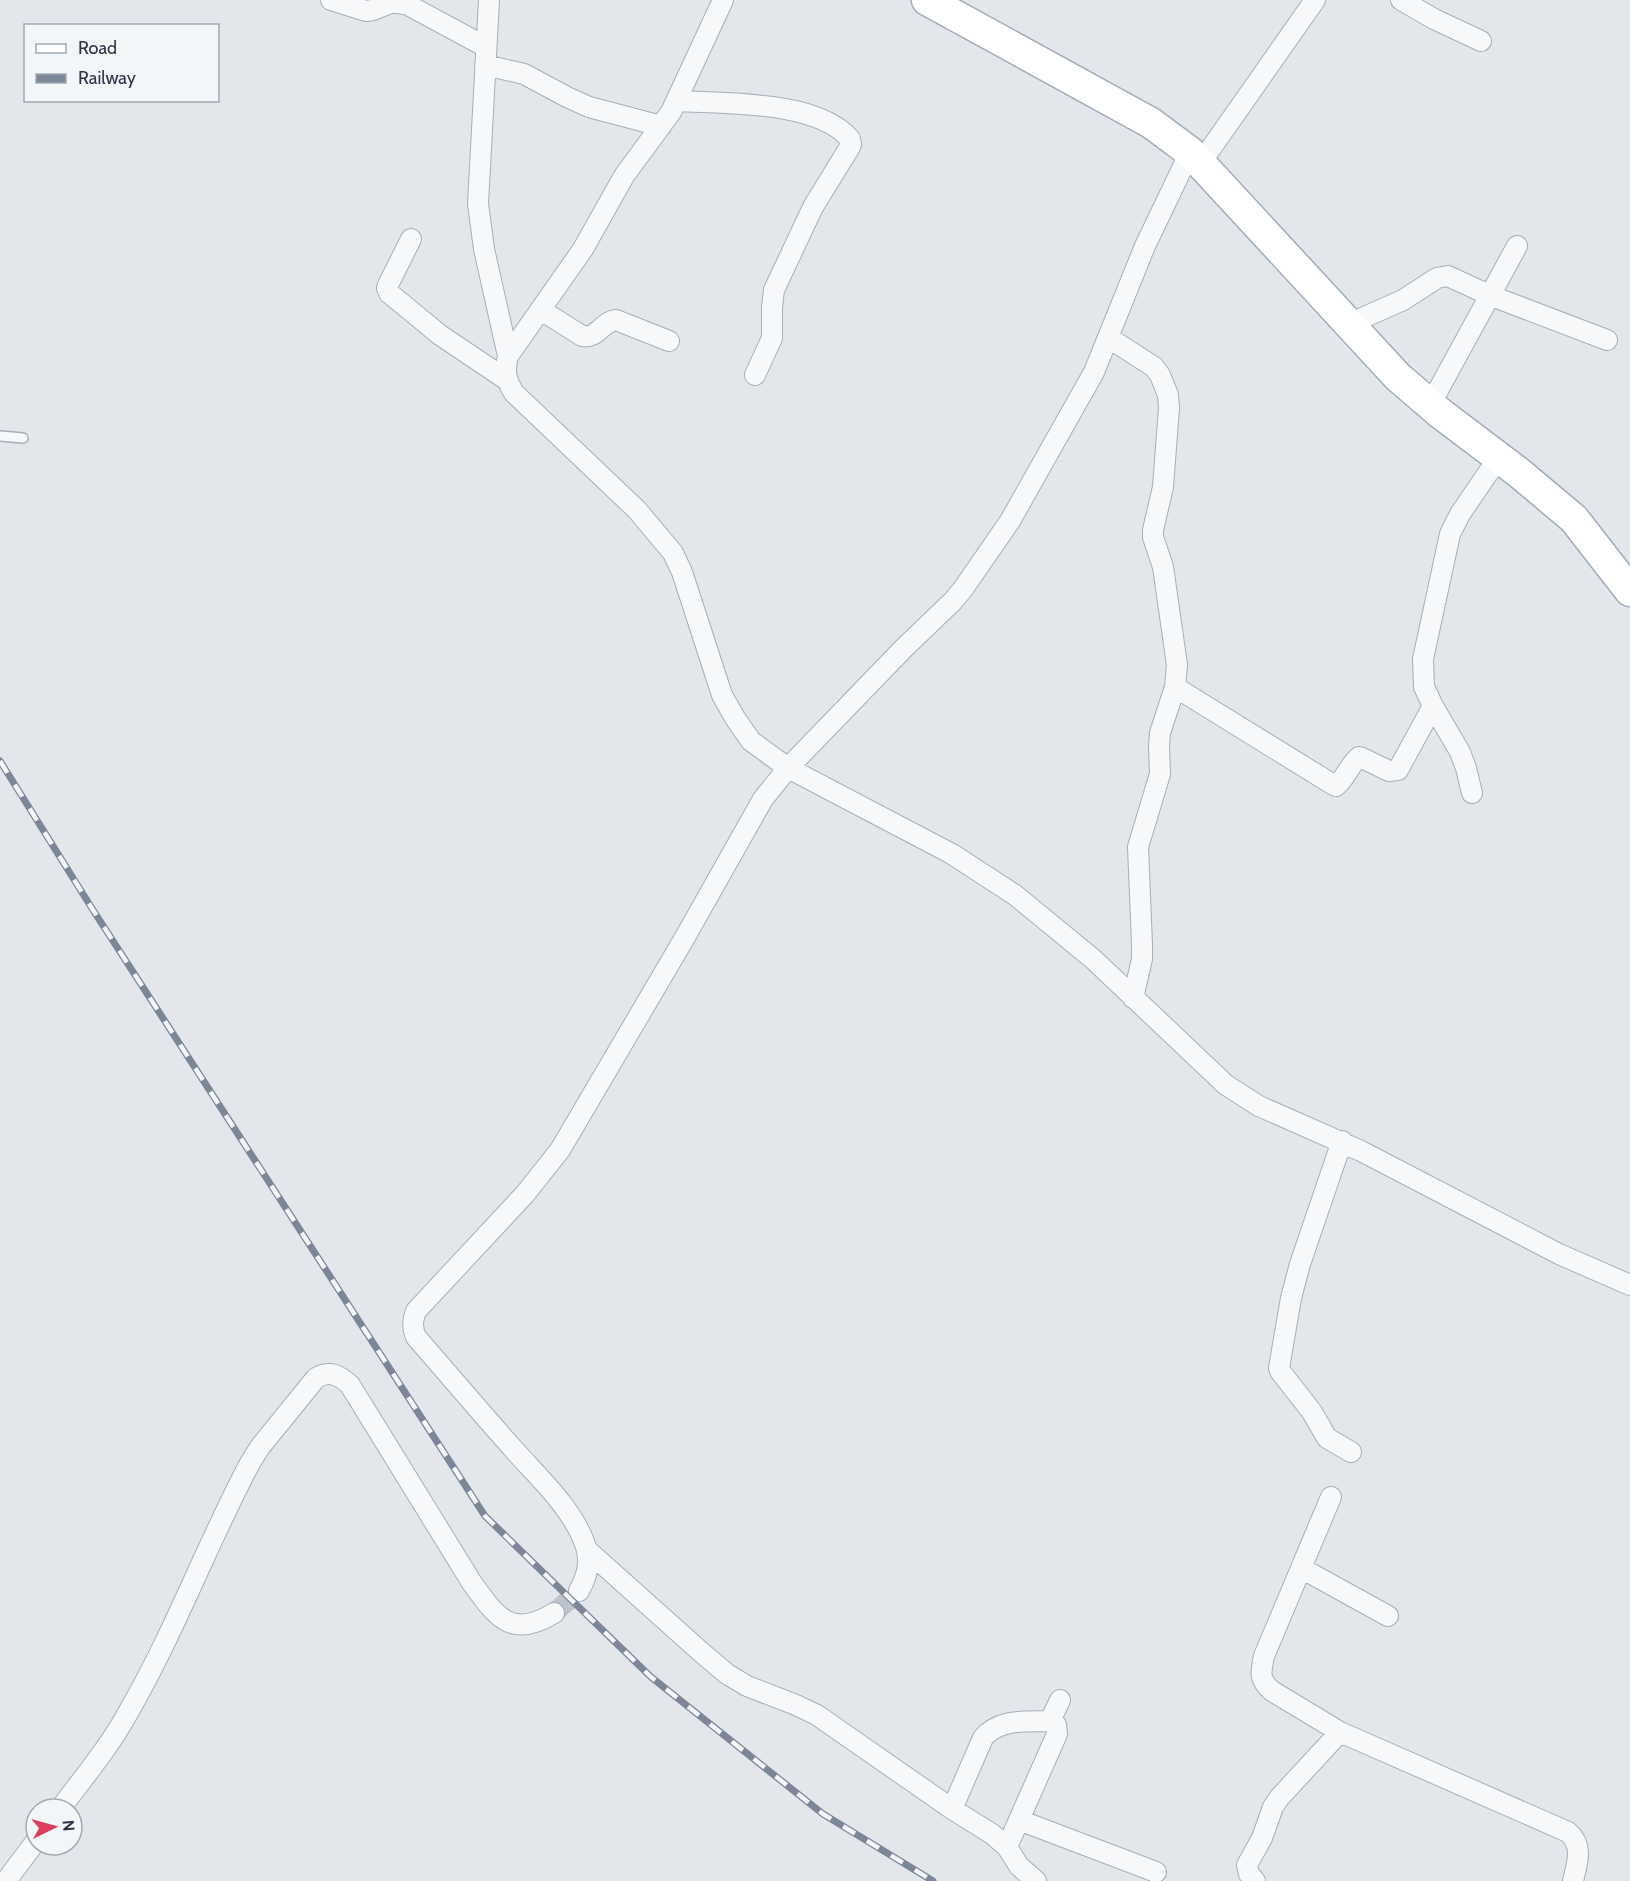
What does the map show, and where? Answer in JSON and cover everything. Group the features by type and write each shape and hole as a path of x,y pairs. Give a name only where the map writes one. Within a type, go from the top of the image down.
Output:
{"main road":[{"path":"927,0 966,9 1151,123 1195,158 1398,377 1574,519 1630,591"}],"street":[{"path":"331,0 366,11 393,2 408,5 486,56 567,97 589,107 661,126"},
{"path":"489,0 478,204 484,249 508,356 507,380 514,393 637,510 673,553 682,572 722,695 751,741 788,768 952,854 1015,895 1093,959 1226,1085 1259,1106 1342,1141 1559,1254 1630,1285"},
{"path":"508,356 583,249 624,177 677,101 723,0"},
{"path":"1036,1881 1019,1866 1007,1847 817,1715 747,1686 727,1674 587,1550 573,1522 552,1493 416,1337 412,1328 412,1319 416,1311 525,1194 560,1150 763,799 788,768 963,590 1017,510 1086,387 1109,338 1145,246 1195,158 1315,0"},
{"path":"1401,0 1434,19 1481,41"},
{"path":"677,101 786,109 823,119 850,139 851,145 813,207 774,290 772,338 756,375"},
{"path":"411,239 388,285 389,294 440,334 507,380"},
{"path":"1430,405 1516,246"},
{"path":"1349,324 1403,300 1437,278 1448,276 1490,295 1607,340"},
{"path":"541,310 582,336 594,335 610,320 616,320 669,341"},
{"path":"1109,338 1154,367 1168,395 1169,408 1163,488 1153,537 1163,567 1177,665 1175,687 1160,733 1160,774 1138,847 1142,958 1133,998"},
{"path":"1472,794 1460,752 1424,687 1423,659 1450,534 1460,514 1498,457"},
{"path":"1175,687 1336,786 1359,757 1389,771 1398,770 1433,706"},
{"path":"1342,1141 1300,1264 1279,1364 1280,1371 1312,1412 1326,1436 1351,1452"},
{"path":"69,1797 103,1752 129,1712 179,1614 250,1463 260,1447 316,1378 323,1374 340,1376 350,1385 491,1610 512,1624 527,1625 542,1621 554,1613"},
{"path":"1331,1497 1264,1656 1261,1672 1264,1684 1340,1731 1568,1832 1575,1838 1579,1854 1573,1881"},
{"path":"579,1591 586,1580 587,1550"},
{"path":"1301,1568 1388,1616"},
{"path":"1050,1721 1060,1700"},
{"path":"952,1809 983,1738 990,1730 999,1725 1008,1724 1050,1721 1056,1725 1057,1734 1007,1847"},
{"path":"1255,1881 1249,1874 1247,1865 1266,1828 1273,1807 1340,1731"},
{"path":"1018,1820 1156,1872"},
{"path":"6,1881 24,1857"}],"lane":[{"path":"0,436 22,438"}],"tunnel":[{"path":"554,1613 579,1591"}],"railway":[{"path":"0,761 93,910 485,1516 651,1677 823,1814 933,1881"}]}
